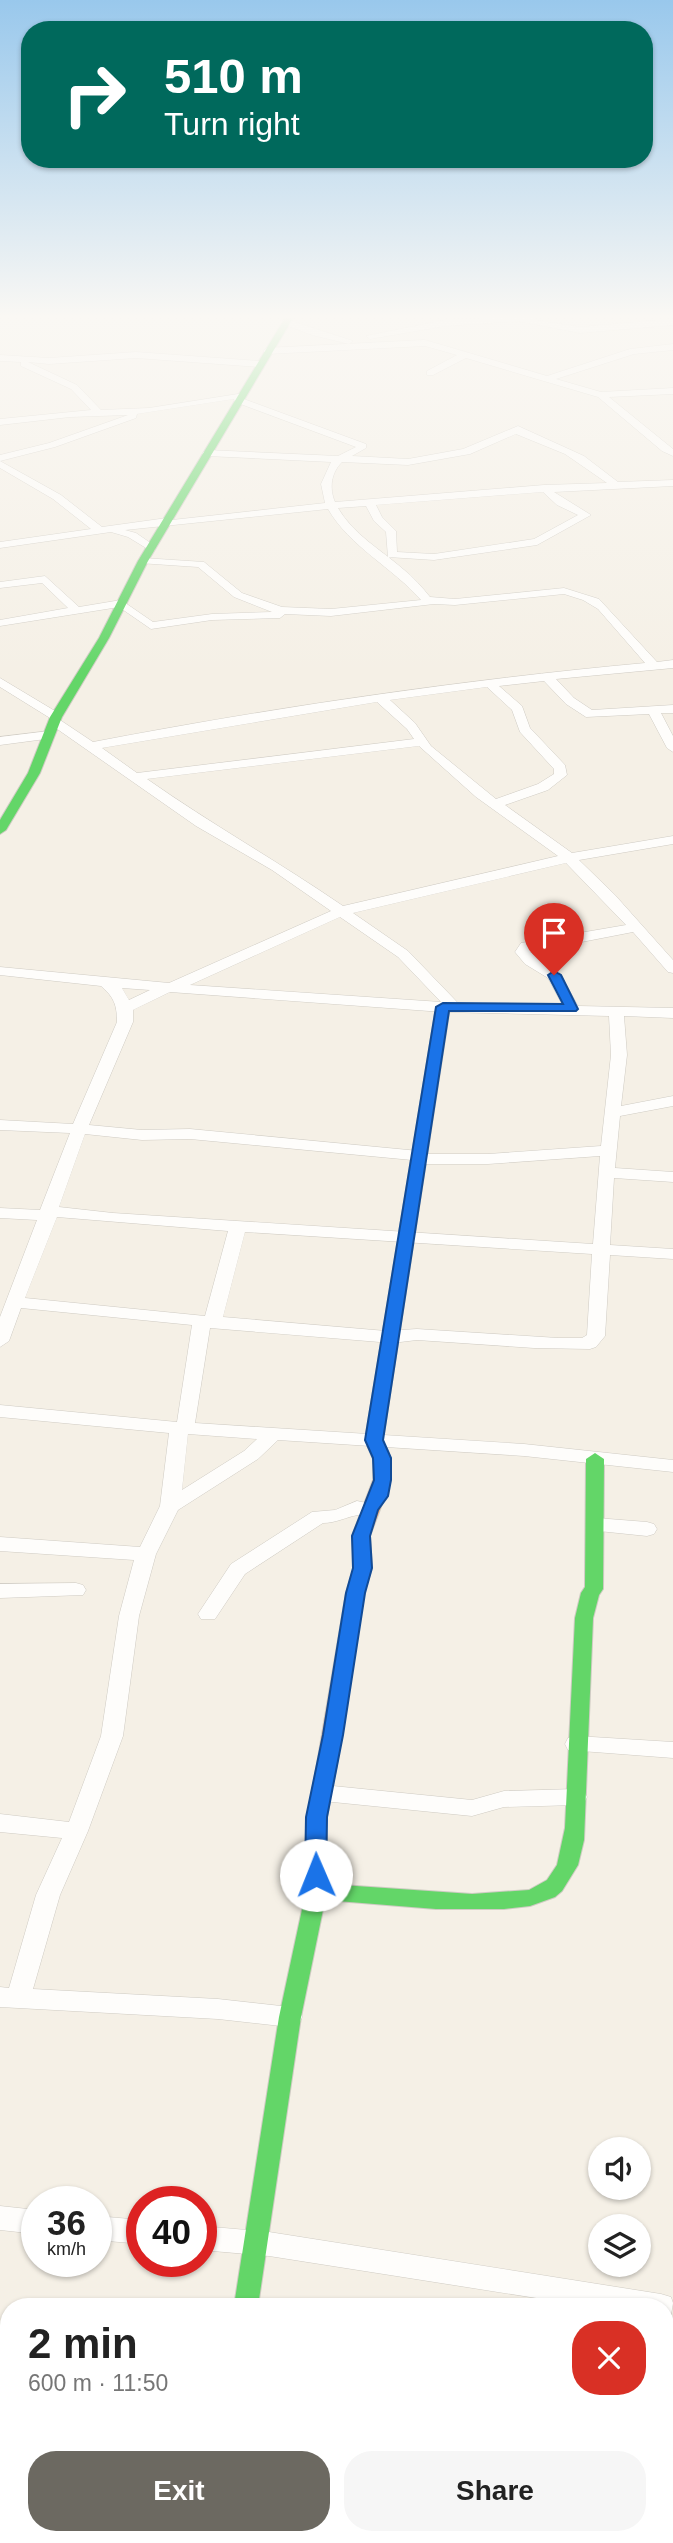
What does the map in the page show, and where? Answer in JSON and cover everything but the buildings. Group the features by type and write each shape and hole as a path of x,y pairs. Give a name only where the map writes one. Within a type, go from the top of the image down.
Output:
{"street":[{"path":"1,459 76,437"},
{"path":"1,828 34,773 53,725 216,437"},
{"path":"337,437 363,447 338,460 328,473 326,488 331,506 365,548 391,565 430,601"},
{"path":"207,453 338,460 425,460 466,452 502,437"},
{"path":"534,437 568,450 598,467 615,485"},
{"path":"650,437 673,453"},
{"path":"1,459 107,531 132,534 147,555 208,567 238,595 291,614"},
{"path":"0,545 166,523 369,502 544,488 673,483"},
{"path":"369,502 377,519 391,531 392,555 434,557 537,542 586,515 561,503 544,488"},
{"path":"0,585 45,579 76,610"},
{"path":"0,623 121,603 150,626 212,617 291,614 553,591 575,592 610,613 625,636 654,666"},
{"path":"94,746 338,702 491,685 545,675 673,664"},
{"path":"545,675 570,701 590,714 673,709"},
{"path":"0,682 53,725 94,746 201,823 246,848 403,954 449,1007"},
{"path":"491,685 518,709 524,730 560,768 561,775 543,787 495,804"},
{"path":"380,698 411,726 421,742 495,804 569,858 610,898 634,929 673,969"},
{"path":"654,711 673,748"},
{"path":"0,741 53,725"},
{"path":"135,777 211,766 312,759 421,742"},
{"path":"125,1008 342,911 569,858 673,840"},
{"path":"572,1009 554,975 530,961 522,952 526,946 634,929"},
{"path":"0,971 169,988 449,1007 673,1013"},
{"path":"0,1341 97,1082 125,1022 125,1008 120,993 105,981"},
{"path":"248,2298 290,2018 316,1891 317,1817 355,1593 363,1568 361,1536 369,1510 379,1496 382,1480 382,1458 374,1440 393,1335 419,1157 449,1007"},
{"path":"15,1302 207,1322 393,1335 446,1334 496,1340 590,1343 596,1336 606,1172 619,1055 616,1010"},
{"path":"612,1113 673,1101"},
{"path":"0,1125 80,1128 142,1135 190,1134 419,1157 488,1159 608,1150"},
{"path":"606,1172 673,1177"},
{"path":"0,1213 50,1213 673,1254"},
{"path":"238,1225 207,1322 182,1427 170,1506 146,1555 130,1616 120,1702 112,1736 77,1831 48,1895 9,1998 225,2008 290,2018"},
{"path":"0,1411 182,1427 524,1450 673,1466"},
{"path":"170,1506 251,1455 274,1433"},
{"path":"316,1891 449,1902 533,1897 547,1892 569,1862 576,1797 576,1744 584,1618 590,1593 594,1589 595,1459"},
{"path":"208,1614 238,1569 319,1517 338,1516 356,1508 369,1510"},
{"path":"596,1525 647,1529"},
{"path":"0,1544 146,1555"},
{"path":"0,1591 75,1590"},
{"path":"576,1744 673,1750"},
{"path":"323,1793 472,1808 504,1799 576,1797"},
{"path":"0,1823 77,1831"},
{"path":"0,2218 21,2220"},
{"path":"217,2239 258,2243 606,2298"}],"traffic: fast":[{"path":"0,830 34,773 56,717 104,638 143,561 218,437"},
{"path":"382,1469 382,1459 374,1440 443,1007"},
{"path":"316,1891 436,1901 504,1901 530,1898 548,1891 561,1878 572,1851 575,1828 584,1618 590,1593 594,1589 595,1459"},
{"path":"247,2298 290,2017 316,1891 317,1817 327,1764"}],"traffic: slow":[{"path":"327,1764 355,1593 363,1568 361,1536 382,1480 382,1469"}],"route":[{"path":"316,1875 317,1817 355,1593 363,1568 361,1536 369,1510 379,1496 382,1480 382,1458 374,1440 443,1007 572,1009 561,983 554,975"}]}
